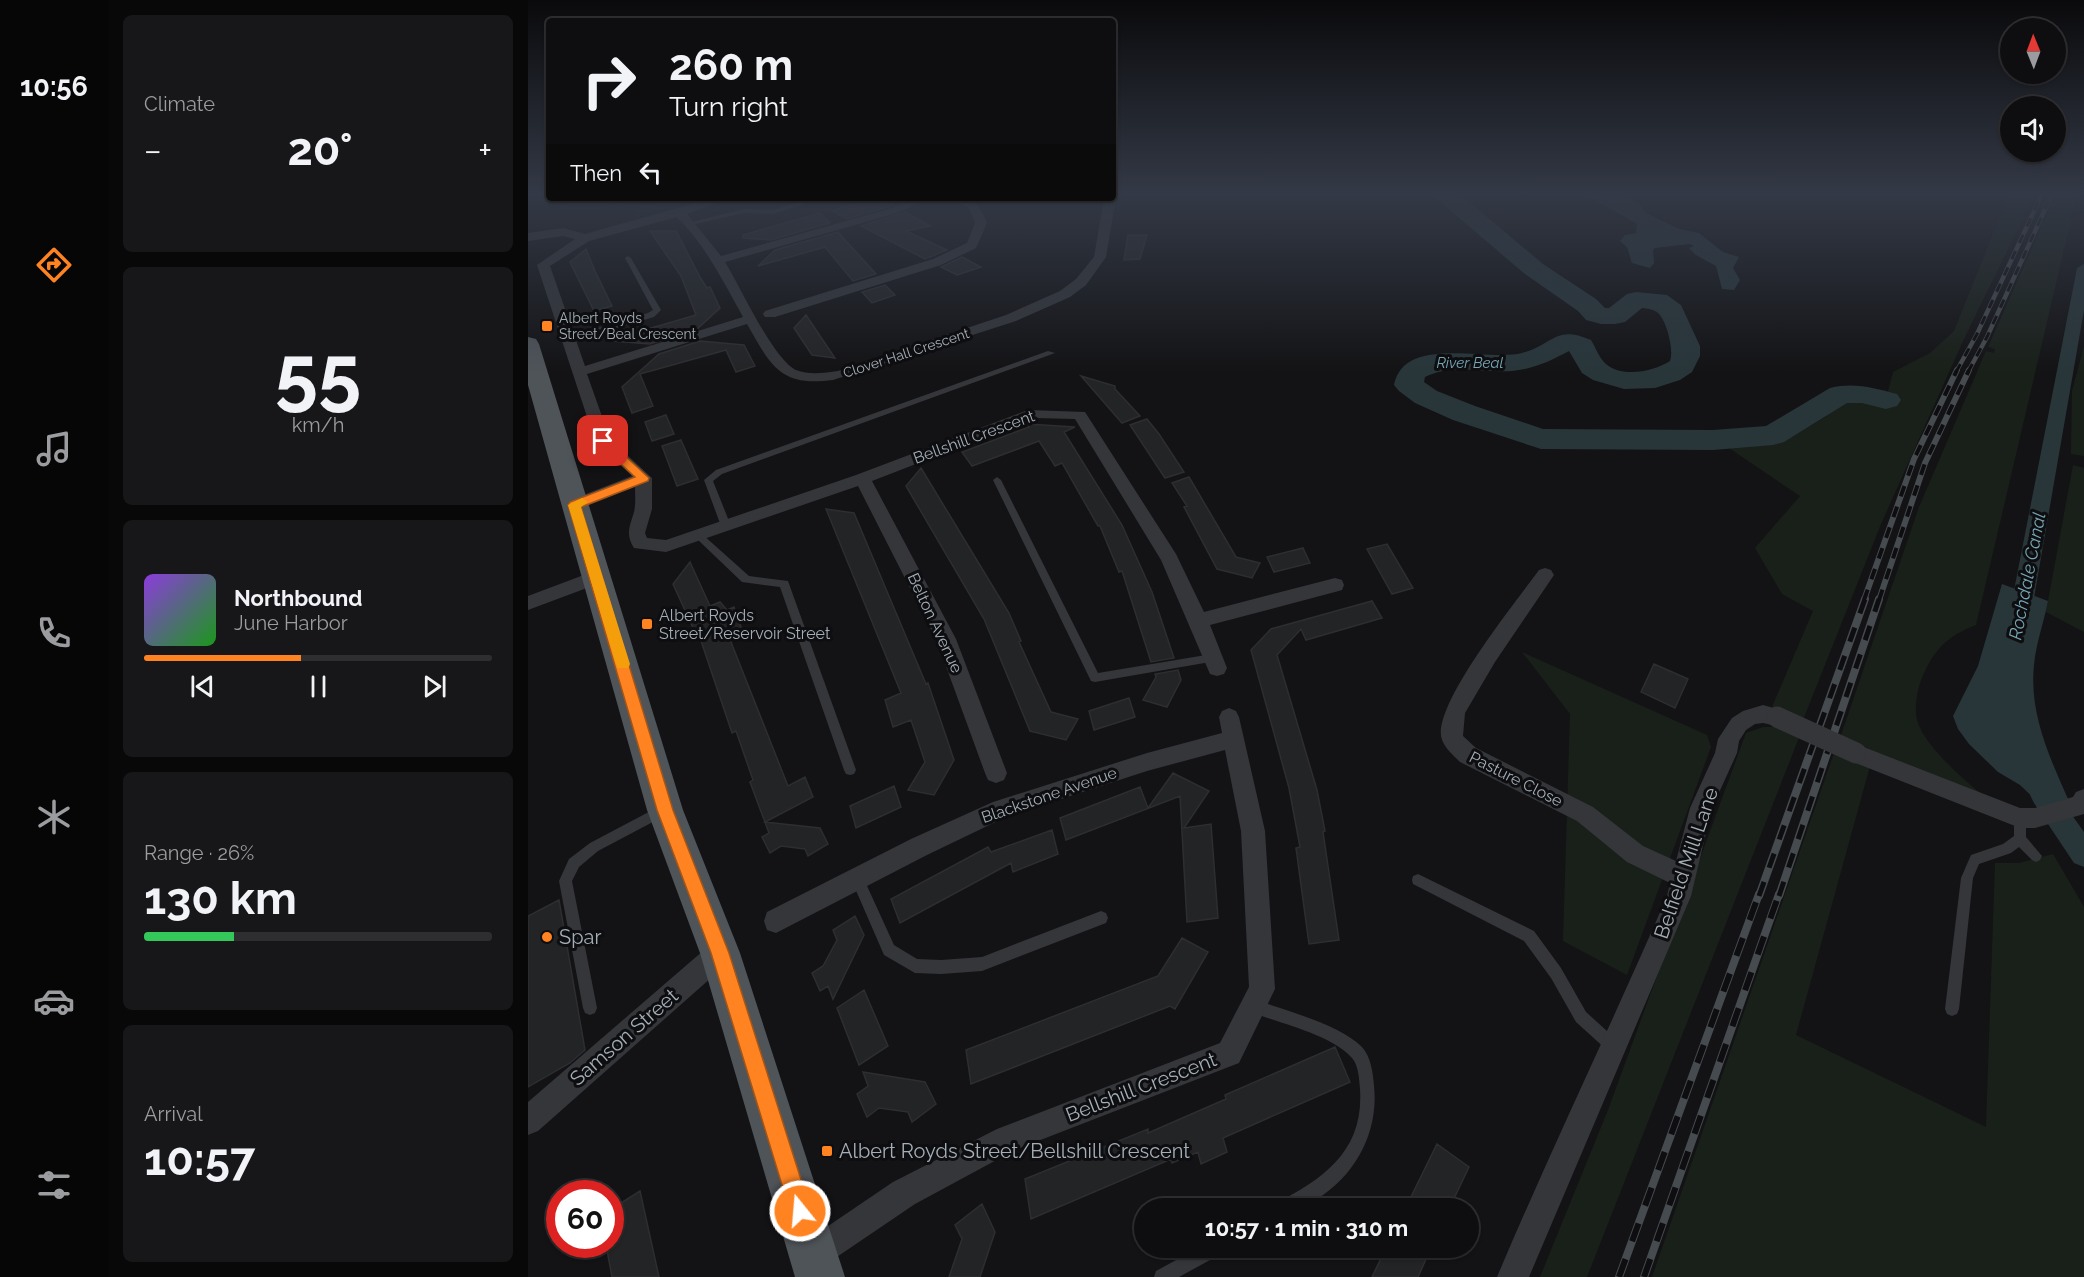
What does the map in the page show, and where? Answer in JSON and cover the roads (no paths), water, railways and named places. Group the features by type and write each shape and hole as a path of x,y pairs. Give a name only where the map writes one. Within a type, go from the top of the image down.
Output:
{"main road":[{"path":"528,344 665,810 720,953 817,1266"}],"street":[{"path":"561,254 543,265 603,441 644,478 574,505"},
{"name":"Clover Hall Crescent","path":"714,254 750,320 783,369 795,375 813,378 840,375 1011,318 1065,294 1081,282 1101,254"},
{"path":"719,260 742,254"},
{"path":"770,314 938,262 955,254"},
{"path":"579,372 750,320"},
{"name":"Bellshill Crescent","path":"644,478 643,510 636,533 637,540 640,544 666,546 862,479 1033,413 1080,416 1170,559 1199,621 1215,663"},
{"name":"Belton Avenue","path":"862,479 946,639 996,773"},
{"name":"Pasture Close","path":"1545,575 1488,657 1455,712 1452,737 1457,746 1468,755 1585,814 1635,854 1684,878"},
{"path":"528,603 597,577"},
{"path":"1199,621 1335,585"},
{"name":"Belfield Mill Lane","path":"1513,1277 1679,896 1701,808 1730,739 1739,724 1750,717 1763,714 1777,717 2025,825"},
{"name":"Bellshill Crescent","path":"817,1266 904,1193 1007,1139 1229,1053 1262,989 1253,831 1231,728"},
{"name":"Blackstone Avenue","path":"776,921 919,847 1004,808 1147,762 1231,728"},
{"path":"2025,825 2082,802"},
{"name":"Samson Street","path":"528,1121 720,953"}],"lane":[{"path":"567,340 651,315 657,310 628,258"},
{"path":"726,526 708,480 719,472 1051,353"},
{"path":"997,480 1095,678 1215,663"},
{"path":"699,536 746,579 784,584 850,770"},
{"path":"590,1008 565,881 574,863 594,847 665,810"},
{"path":"2025,825 2036,856"},
{"path":"1952,1009 1967,878 1971,866 1976,859 2007,849 2025,825"},
{"path":"857,879 889,950 915,966 982,964 1101,918"},
{"path":"1418,880 1529,936 1556,973 1581,1017 1613,1046"},
{"path":"1253,1006 1341,1040 1358,1054 1366,1074 1369,1099 1366,1124 1356,1149 1322,1186 1301,1198"},
{"path":"1162,1277 1197,1258"}],"waterway":[{"name":"River Beal","path":"1516,254 1601,316 1615,316 1636,300 1658,301 1672,311 1686,346 1686,356 1682,366 1670,374 1655,379 1624,380 1603,374 1592,367 1581,346 1570,341 1524,361 1509,363 1438,362 1411,373 1409,385 1426,397 1464,413 1541,439 1713,440 1773,435 1841,394 1862,394 1886,400"},
{"name":"Rochdale Canal","path":"2019,621 2084,268"},
{"name":"Rochdale Canal","path":"2043,795 2084,854"}],"railway":[{"path":"1956,372 1977,334 2014,254"},
{"path":"1968,371 1987,337 2025,254"},
{"path":"1879,600 1925,463 1968,371"},
{"path":"1864,600 1914,459 1956,372"},
{"path":"1759,896 1865,599"},
{"path":"1779,896 1879,599"},
{"path":"1619,1277 1759,894"},
{"path":"1644,1277 1779,894"}],"place":[{"name":"Albert Royds Street/Beal Crescent","path":"547,326"},
{"name":"Albert Royds Street/Reservoir Street","path":"647,624"},
{"name":"Spar","path":"547,937"},
{"name":"Albert Royds Street/Bellshill Crescent","path":"827,1151"}]}
